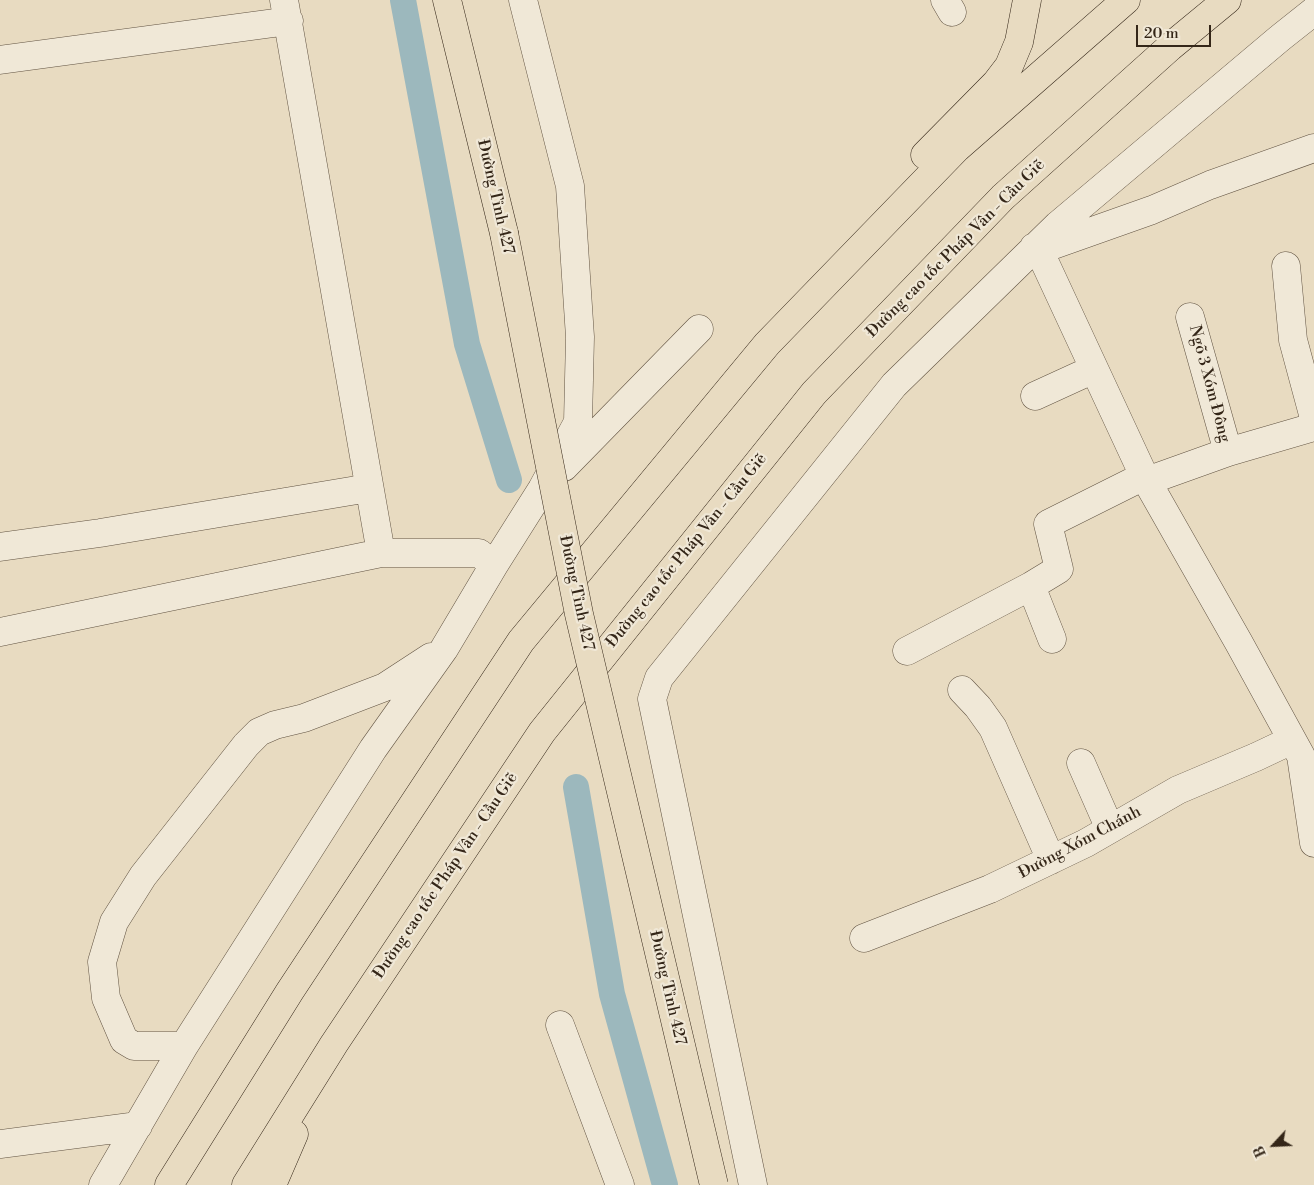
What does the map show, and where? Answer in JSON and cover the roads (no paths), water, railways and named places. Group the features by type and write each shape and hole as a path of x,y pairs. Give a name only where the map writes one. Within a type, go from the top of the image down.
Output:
{"main road":[{"name":"Đường Tỉnh 427","path":"447,0 504,233 579,614 714,1185"},
{"path":"169,1185 290,992 521,641 905,176 996,83 1009,66 1019,42 1027,0"},
{"path":"767,344 957,148 1126,0"},
{"name":"Đường cao tốc Pháp Vân - Cầu Giẽ","path":"246,1185 334,1044 542,732 814,393 1003,197 1170,47 1227,0"},
{"path":"272,1185 334,1044"}],"street":[{"path":"102,1185 184,1046 373,749 444,649 542,489 578,422 580,337 570,186 523,0"},
{"path":"0,60 286,10 381,553"},
{"path":"753,1185 652,699 659,678 894,385 1037,249 1058,225 1314,11"},
{"path":"1037,249 1152,210 1210,184 1314,148"},
{"path":"1037,249 1146,479 1302,750 1314,843"},
{"path":"1286,266 1292,340 1314,418"},
{"name":"Ngõ 3 Xóm Đông","path":"1190,316 1228,452"},
{"path":"542,489 699,329"},
{"path":"1035,396 1094,369"},
{"path":"907,651 1031,586 1059,569 1048,524 1146,479 1228,452 1314,427"},
{"path":"0,547 100,533 369,488"},
{"path":"0,632 381,553 479,553 494,565"},
{"path":"1031,586 1052,638"},
{"path":"184,1046 134,1046 124,1040 106,998 102,962 114,922 143,876 246,745 259,732 275,725 304,718 385,687 444,649"},
{"path":"962,690 978,707 992,728 1051,860"},
{"name":"Đường Xóm Chánh","path":"864,938 990,889 1086,844 1178,790 1256,757 1302,750"},
{"path":"1081,763 1110,830"},
{"path":"560,1025 620,1185"},
{"path":"0,1144 138,1126"}],"waterway":[{"path":"403,0 467,344 509,480"},
{"path":"576,787 612,994 665,1185"}]}
